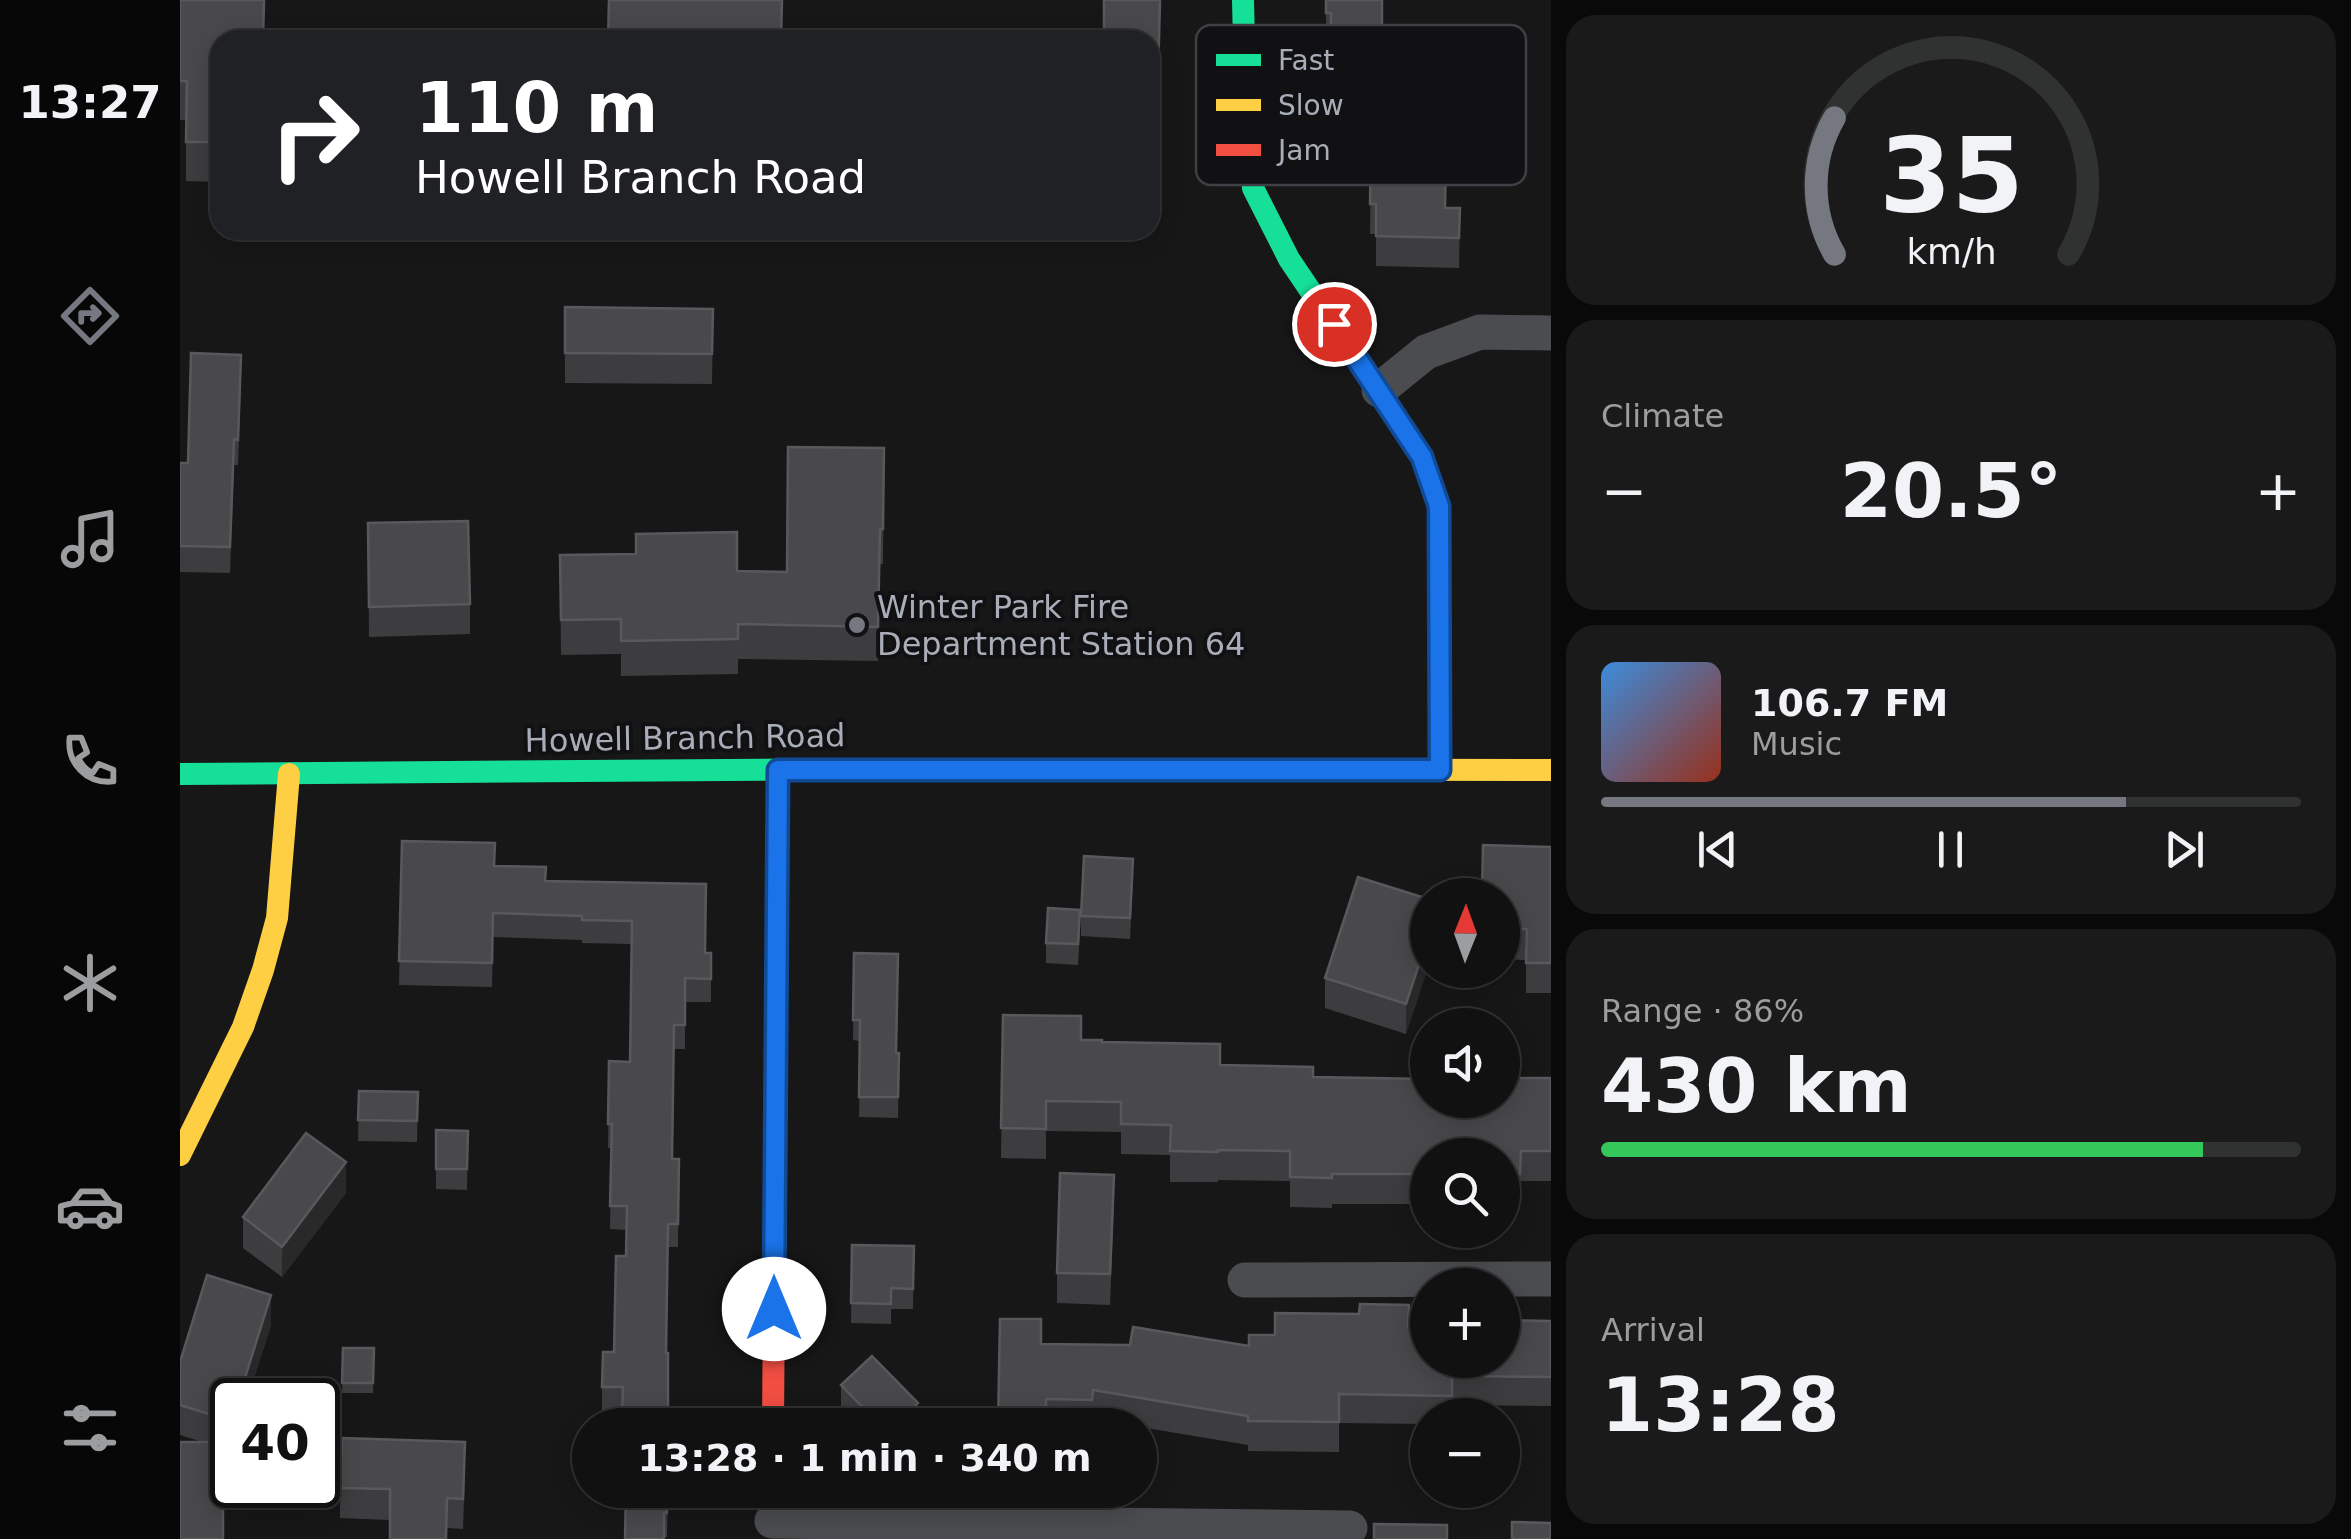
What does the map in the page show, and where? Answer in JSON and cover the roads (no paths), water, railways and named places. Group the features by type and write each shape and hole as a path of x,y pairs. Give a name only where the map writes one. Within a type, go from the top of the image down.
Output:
{"street":[{"path":"1243,0 1244,25"},
{"path":"1253,185 1288,259 1422,457 1439,506 1440,770"},
{"path":"1379,390 1426,352 1480,332 1551,333"},
{"path":"773,1408 778,770"},
{"name":"Howell Branch Road","path":"180,774 1551,770"},
{"path":"180,1155 243,1027 263,970 277,918 289,774"},
{"path":"1245,1280 1551,1279"},
{"path":"772,1517 1350,1528"}],"place":[{"name":"Winter Park Fire Department Station 64","path":"857,625"}]}
